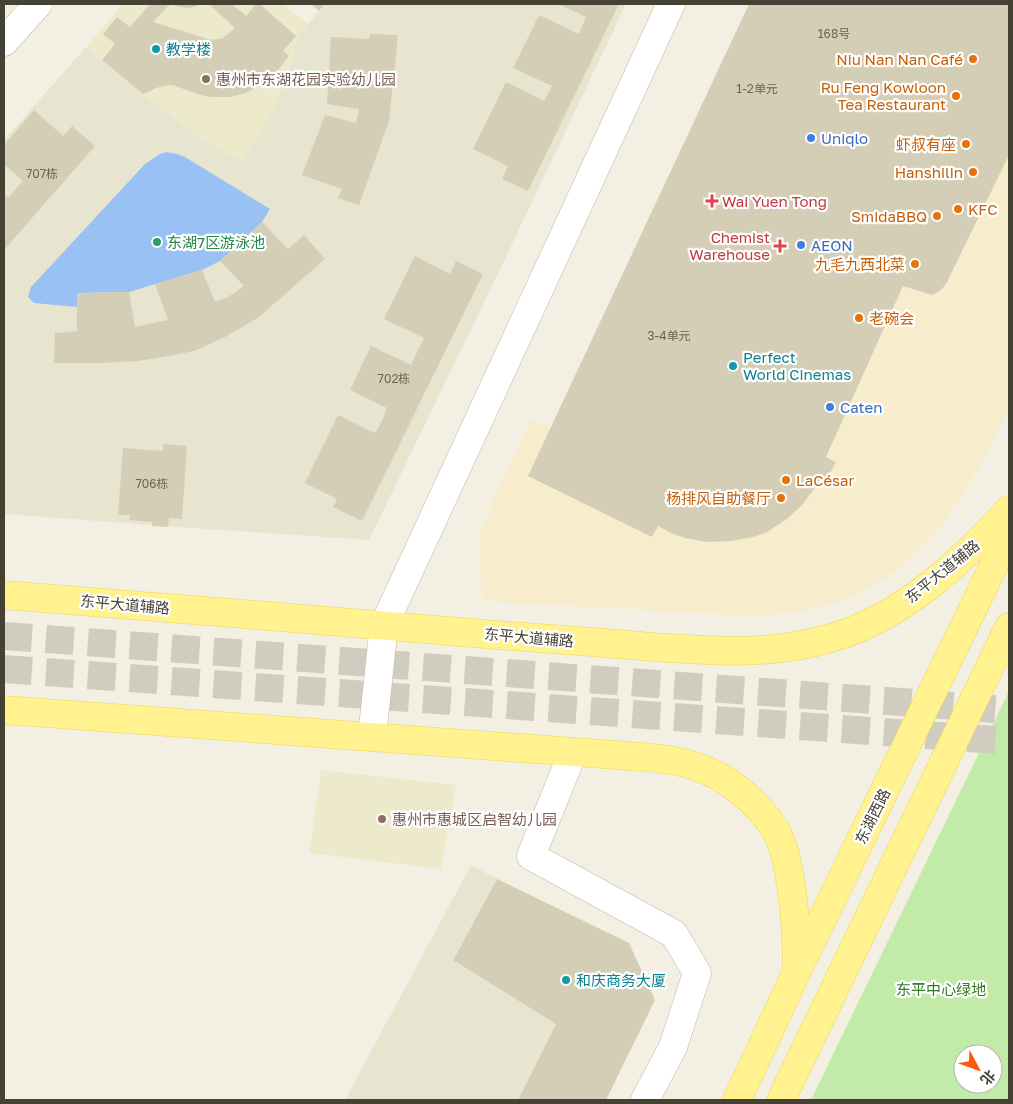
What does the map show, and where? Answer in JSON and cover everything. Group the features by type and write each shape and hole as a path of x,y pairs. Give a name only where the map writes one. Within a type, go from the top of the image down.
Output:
{"main road":[{"name":"东平大道辅路","path":"4,595 714,651 751,651 795,647 841,635 893,610 931,584 1001,542 1009,510"},
{"name":"东湖西路","path":"737,1100 1001,542"},
{"path":"781,1100 1009,626"},
{"path":"4,710 650,758 692,765 716,775 751,800 771,824 778,836 784,852 793,902 796,929 796,972"}],"street":[{"path":"4,42 38,4"},
{"path":"372,737 384,625 671,4"},
{"path":"573,752 531,856 674,934 697,973 673,1047 645,1100"}],"shaded area":[{"name":"惠州市东湖花园实验幼儿园","path":"123,4 283,4 308,24 297,37 290,70 283,89 259,134 242,159 225,153 192,132 86,47"},
{"path":"325,4 626,4 369,540 4,514 4,140 86,47 192,132 225,153 241,159 294,53 297,37"},
{"name":"AEON","path":"749,4 1009,4 1009,407 982,463 948,517 932,537 909,560 885,578 858,594 832,604 802,611 768,615 733,615 482,601 479,532 531,419 551,427"},
{"name":"惠州市惠城区启智幼儿园","path":"321,770 456,785 441,869 309,853"},
{"path":"471,865 497,879 453,959 556,1024 518,1100 345,1100"}],"green space":[{"name":"东平中心绿地","path":"1009,691 1009,1100 811,1100"}],"water":[{"name":"东湖7区游泳池","path":"166,152 185,157 270,209 262,222 220,261 202,270 129,292 78,293 77,307 34,303 28,297 31,287 145,164"}],"building":[{"path":"150,4 170,4 153,22 211,40 223,38 235,28 209,4 232,4 246,16 256,4 260,4 296,36 283,51 289,56 278,70 264,83 246,93 230,97 213,97 204,96 171,85 156,88 143,94 102,60 115,44 103,34 117,17 130,27"},
{"name":"教学楼","path":"172,4 201,4 188,8"},
{"path":"311,4 325,4 319,11"},
{"path":"559,4 619,4 528,191 502,179 508,166 473,149 506,82 544,101 552,86 513,68 539,15 579,34 586,17"},
{"name":"AEON","path":"749,4 1009,4 1009,155 946,284 940,291 932,295 903,286 826,457 836,462 825,483 820,481 802,505 787,519 767,532 753,537 731,541 706,542 673,534 658,526 652,537 528,476"},
{"path":"370,34 398,35 389,121 359,205 338,198 342,189 302,175 325,115 356,123 359,109 327,104 331,37 369,39"},
{"path":"34,110 63,136 72,126 95,146 4,250 4,194 8,198 23,181 4,164 4,145"},
{"path":"262,222 288,249 304,235 325,259 259,317 227,336 194,351 137,361 54,363 55,333 77,331 77,293 129,292 135,327 168,320 155,284 202,270 215,302 228,297 244,286 220,261"},
{"path":"415,256 450,274 456,261 483,274 362,521 333,507 337,499 305,483 338,415 375,433 382,421 387,408 350,390 371,346 411,365 424,338 384,319"},
{"path":"163,444 187,446 182,519 169,518 168,527 152,526 152,522 129,520 130,515 118,515 123,448 163,451"},
{"name":"和庆商务大厦","path":"497,879 629,943 655,1000 606,1100 518,1100 556,1024 453,960"}],"tunnel":[{"path":"4,636 1009,710"},
{"path":"4,669 1009,741"}],"place":[{"name":"教学楼","path":"156,49"},
{"name":"Niu Nan Nan Café","path":"973,59"},
{"name":"惠州市东湖花园实验幼儿园","path":"206,79"},
{"name":"Ru Feng Kowloon Tea Restaurant","path":"956,96"},
{"name":"Uniqlo","path":"811,138"},
{"name":"虾叔有座","path":"966,144"},
{"name":"Hanshilin","path":"973,172"},
{"name":"Wai Yuen Tong","path":"712,201"},
{"name":"KFC","path":"958,209"},
{"name":"SmidaBBQ","path":"937,216"},
{"name":"东湖7区游泳池","path":"157,242"},
{"name":"AEON","path":"801,245"},
{"name":"Chemist Warehouse","path":"780,246"},
{"name":"九毛九西北菜","path":"915,264"},
{"name":"老碗会","path":"859,318"},
{"name":"Perfect World Cinemas","path":"733,366"},
{"name":"Caten","path":"830,407"},
{"name":"LaCésar","path":"786,480"},
{"name":"杨排风自助餐厅","path":"781,498"},
{"name":"惠州市惠城区启智幼儿园","path":"382,819"},
{"name":"和庆商务大厦","path":"566,980"}]}
